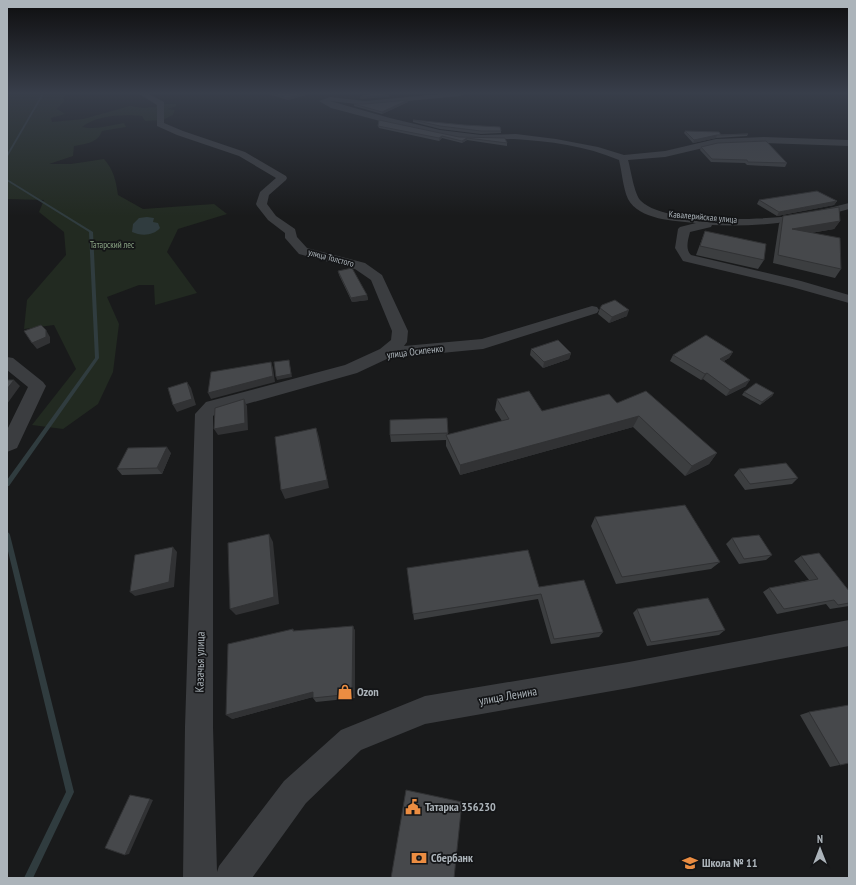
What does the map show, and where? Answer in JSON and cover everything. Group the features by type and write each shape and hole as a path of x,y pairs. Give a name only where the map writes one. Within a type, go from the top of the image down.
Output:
{"street":[{"name":"улица Толстого","path":"181,133 242,154 282,178 264,194 261,204 272,218 291,232 291,238 303,250 360,266 377,278 400,331 399,342 386,353"},
{"path":"446,133 478,138 515,137 542,140 595,149 623,158 665,154 716,142 764,140 849,143"},
{"name":"Кавалерийская улица","path":"623,158 633,198 643,208 652,212 680,217 744,221 780,220 830,212 849,206"},
{"path":"744,221 684,229 680,251 682,255 687,258 796,284 849,299"},
{"name":"улица Осипенко","path":"204,445 204,414 212,407 351,369 386,353 483,344 592,310"},
{"path":"7,362 37,386 8,444"},
{"name":"Казачья улица","path":"200,878 199,727 204,445"},
{"name":"улица Ленина","path":"231,878 295,792 351,740 425,710 629,675 849,633"}],"green space":[{"name":"Татарский лес","path":"7,133 101,133 97,138 87,144 74,146 73,156 49,164 71,164 104,159 112,172 118,195 143,209 214,204 227,214 178,229 167,252 197,293 155,305 154,285 139,285 107,297 119,324 113,372 98,404 63,429 32,425 76,369 54,325 24,329 27,300 66,255 64,232 39,212 44,200 7,199"}],"shaded area":[{"path":"139,218 154,218 153,222 158,223 160,228 154,233 150,234 139,234 132,232 133,224"}],"building":[{"path":"415,133 442,133 459,137 505,138 507,143 467,138 462,141 442,136 439,138"},
{"path":"687,133 720,133 721,135 717,135 694,140"},
{"path":"766,141 787,163 712,159 701,147 718,143"},
{"path":"817,191 837,201 779,212 759,200"},
{"path":"839,207 840,221 792,229 840,238 841,269 778,255 783,216"},
{"path":"705,231 766,244 764,260 700,246"},
{"path":"352,268 367,295 351,298 338,271"},
{"path":"615,300 629,310 612,317 600,308 602,305"},
{"path":"41,325 46,330 46,337 32,343 24,331"},
{"path":"706,335 733,352 720,359 750,380 730,390 707,373 705,374 673,355"},
{"path":"558,340 571,353 544,362 531,349"},
{"path":"289,360 291,374 276,377 274,362"},
{"path":"271,362 273,376 208,393 211,372"},
{"path":"7,380 14,380 7,389"},
{"path":"187,382 192,399 173,405 168,388"},
{"path":"756,383 774,393 762,402 744,392"},
{"path":"529,391 542,411 609,394 617,403 646,391 717,453 692,466 639,416 460,465 446,435 509,419 497,399"},
{"path":"244,399 245,423 214,429 215,408"},
{"path":"447,418 448,433 390,435 390,420"},
{"path":"316,428 327,480 281,490 275,437"},
{"path":"167,447 157,468 117,469 128,448"},
{"path":"786,463 798,478 750,484 739,469"},
{"path":"685,505 720,562 622,577 595,517"},
{"path":"269,534 274,597 230,609 228,543"},
{"path":"759,535 772,555 744,559 732,538"},
{"path":"173,547 169,582 130,592 135,555"},
{"path":"528,550 539,587 584,580 603,632 554,639 541,594 413,614 407,568"},
{"path":"819,553 849,591 849,603 838,605 834,600 784,609 769,588 818,579 801,556"},
{"path":"708,598 725,630 651,642 637,609"},
{"path":"353,626 352,694 313,698 313,692 226,715 228,644 293,629 293,631"},
{"path":"849,705 849,763 840,765 809,712"},
{"path":"406,790 462,802 454,878 391,878"},
{"path":"130,795 150,799 125,855 105,848"}],"waterway":[{"path":"7,156 20,133"},
{"path":"7,180 91,232 97,358 7,484"},
{"path":"7,535 70,792 28,878"}],"place":[{"name":"Ozon","path":"345,692"},
{"name":"Татарка 356230","path":"413,807"},
{"name":"Сбербанк","path":"419,858"},
{"name":"Школа № 11","path":"690,863"}]}
